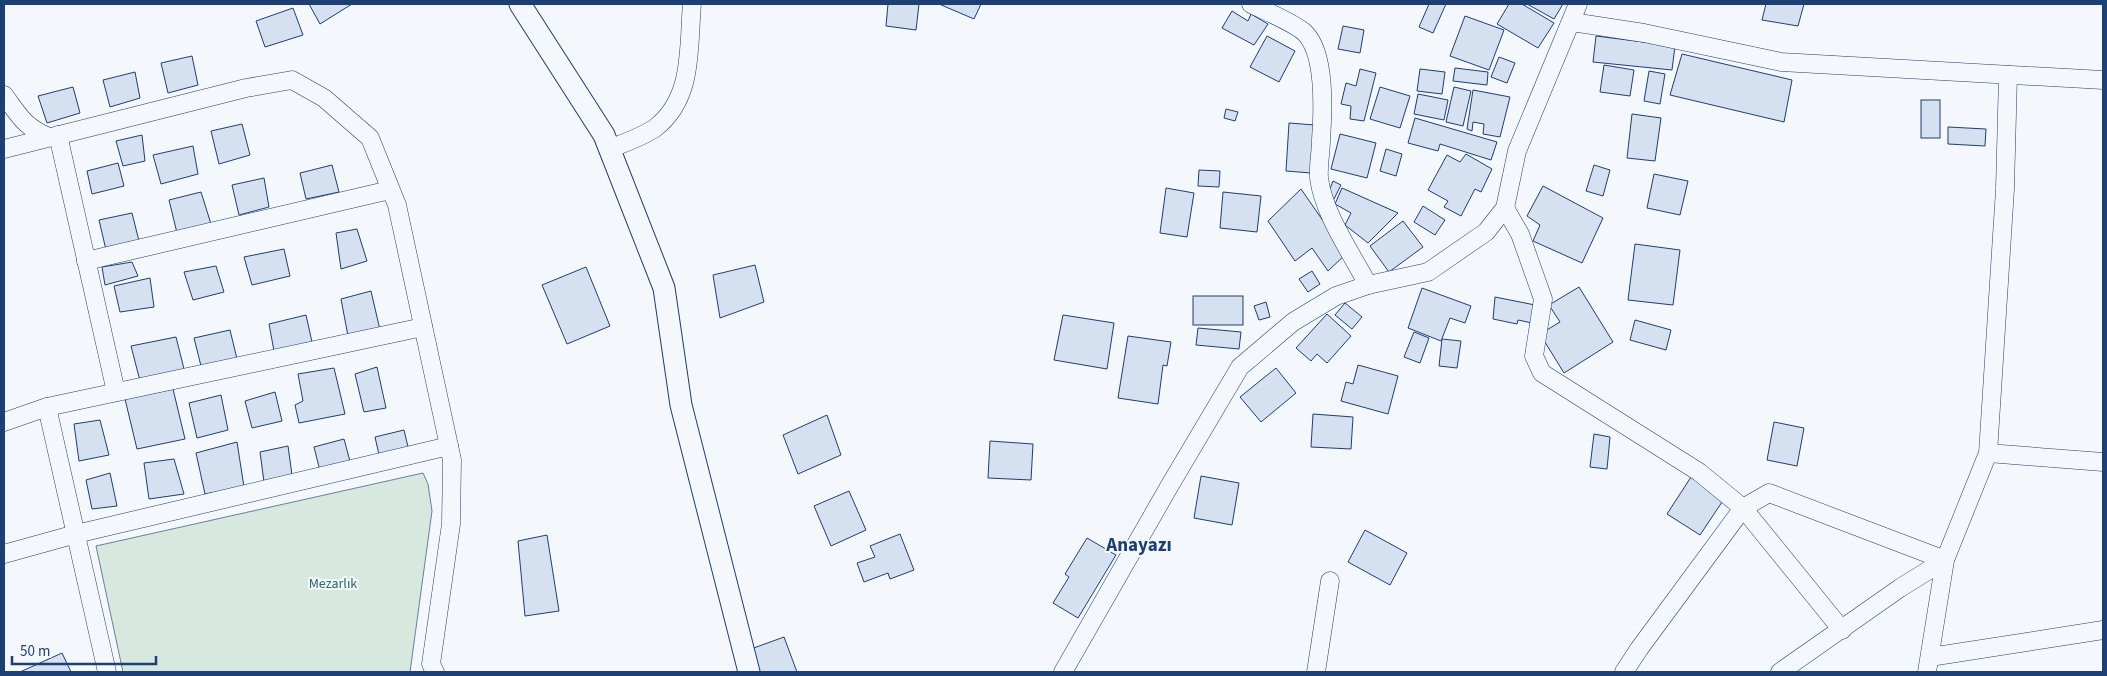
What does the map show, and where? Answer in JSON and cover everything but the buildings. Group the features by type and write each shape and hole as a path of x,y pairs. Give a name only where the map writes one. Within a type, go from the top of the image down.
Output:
{"street":[{"path":"520,4 604,135 664,288 681,405 749,672"},
{"path":"610,150 654,128 674,109 682,93 688,71 692,4"},
{"path":"1251,4 1303,31 1313,42 1319,63 1323,117 1319,177 1331,216 1368,286"},
{"path":"1063,672 1240,367 1293,322 1336,296 1368,286 1428,272 1486,232 1505,208 1517,151 1578,4"},
{"path":"1572,22 1644,33 1780,62 2103,80"},
{"path":"2008,75 2005,189 1988,453 1945,560 1928,665 2103,630"},
{"path":"4,149 246,88 292,80 324,98 370,138 396,206 452,460 451,524 431,664 435,672"},
{"path":"4,95 20,119 37,132 53,136"},
{"path":"53,136 86,261 116,392"},
{"path":"86,261 390,190"},
{"path":"1505,208 1520,234 1543,299 1534,356 1542,373 1699,472 1743,508 1842,630"},
{"path":"4,422 47,407 423,327"},
{"path":"47,407 107,672"},
{"path":"4,554 76,534 449,446"},
{"path":"1988,453 2103,462"},
{"path":"1624,672 1743,508 1769,492 1945,560"},
{"path":"1780,672 1900,588 1945,560"},
{"path":"1316,672 1330,581"}],"green space":[{"name":"Mezarlık","path":"423,473 428,484 432,511 410,672 123,672 96,546"}],"district":[{"name":"Anayazı","path":"1139,545"}]}
